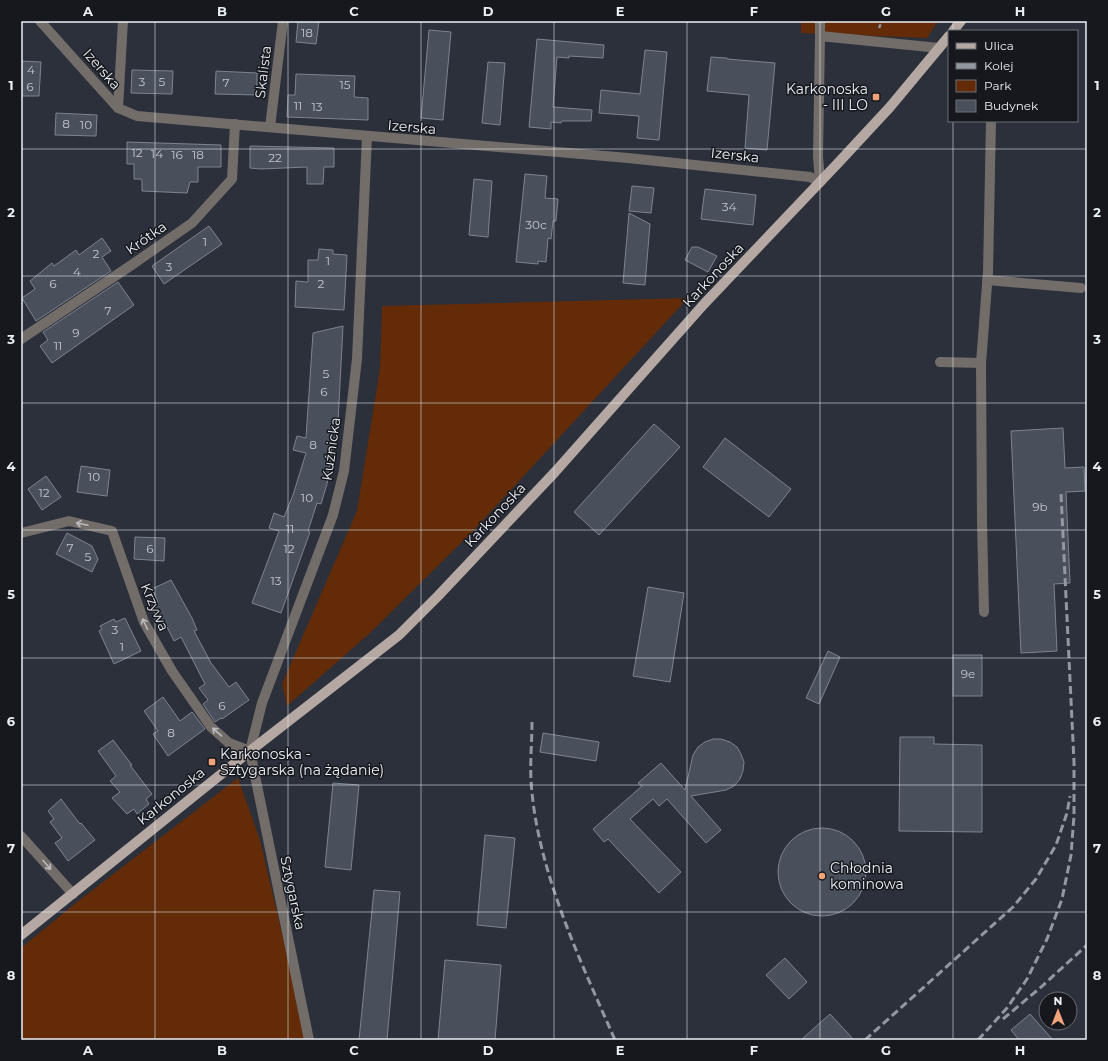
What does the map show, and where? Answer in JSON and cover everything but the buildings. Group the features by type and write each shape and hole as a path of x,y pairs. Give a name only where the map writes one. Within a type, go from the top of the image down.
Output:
{"main road":[{"name":"Karkonoska","path":"21,935 250,751 399,635 438,596 555,472 704,304 890,107 948,37"}],"street":[{"name":"Izerska","path":"40,21 118,108 137,116 644,160 810,177 820,182"},
{"path":"118,108 122,21"},
{"name":"Skalista","path":"270,127 283,21"},
{"path":"820,21 818,156 820,182"},
{"path":"820,36 939,48"},
{"path":"984,612 981,363 987,280 990,122"},
{"name":"Krótka","path":"21,339 192,223 232,179 235,124"},
{"name":"Kuźnicka","path":"250,751 262,703 333,515 344,471 357,359 367,137"},
{"path":"987,280 1081,288"},
{"path":"940,362 981,363"},
{"name":"Krzywa","path":"21,533 69,521 112,531 144,622 172,671 211,727 229,743 250,751"},
{"name":"Sztygarska","path":"250,751 310,1040"},
{"path":"21,836 72,894"}],"green space":[{"path":"801,21 938,21 927,38 801,33"},
{"path":"688,298 472,532 369,634 287,706 282,684 357,511 380,368 382,306"},
{"path":"238,778 260,840 307,1040 21,1040 21,948 77,902"}],"railway":[{"path":"978,1040 1007,1008 1027,979 1047,939 1062,899 1071,855 1074,816 1074,762 1061,494"},
{"path":"532,722 531,780 541,846 574,946 615,1040"},
{"path":"865,1040 1013,907 1036,879 1056,845 1067,813 1070,796"},
{"path":"1003,1019 1087,945"}],"place":[{"name":"Karkonoska - III LO","path":"876,97"},
{"name":"Karkonoska - Sztygarska (na żądanie)","path":"212,762"},
{"name":"Chłodnia kominowa","path":"822,876"}]}
